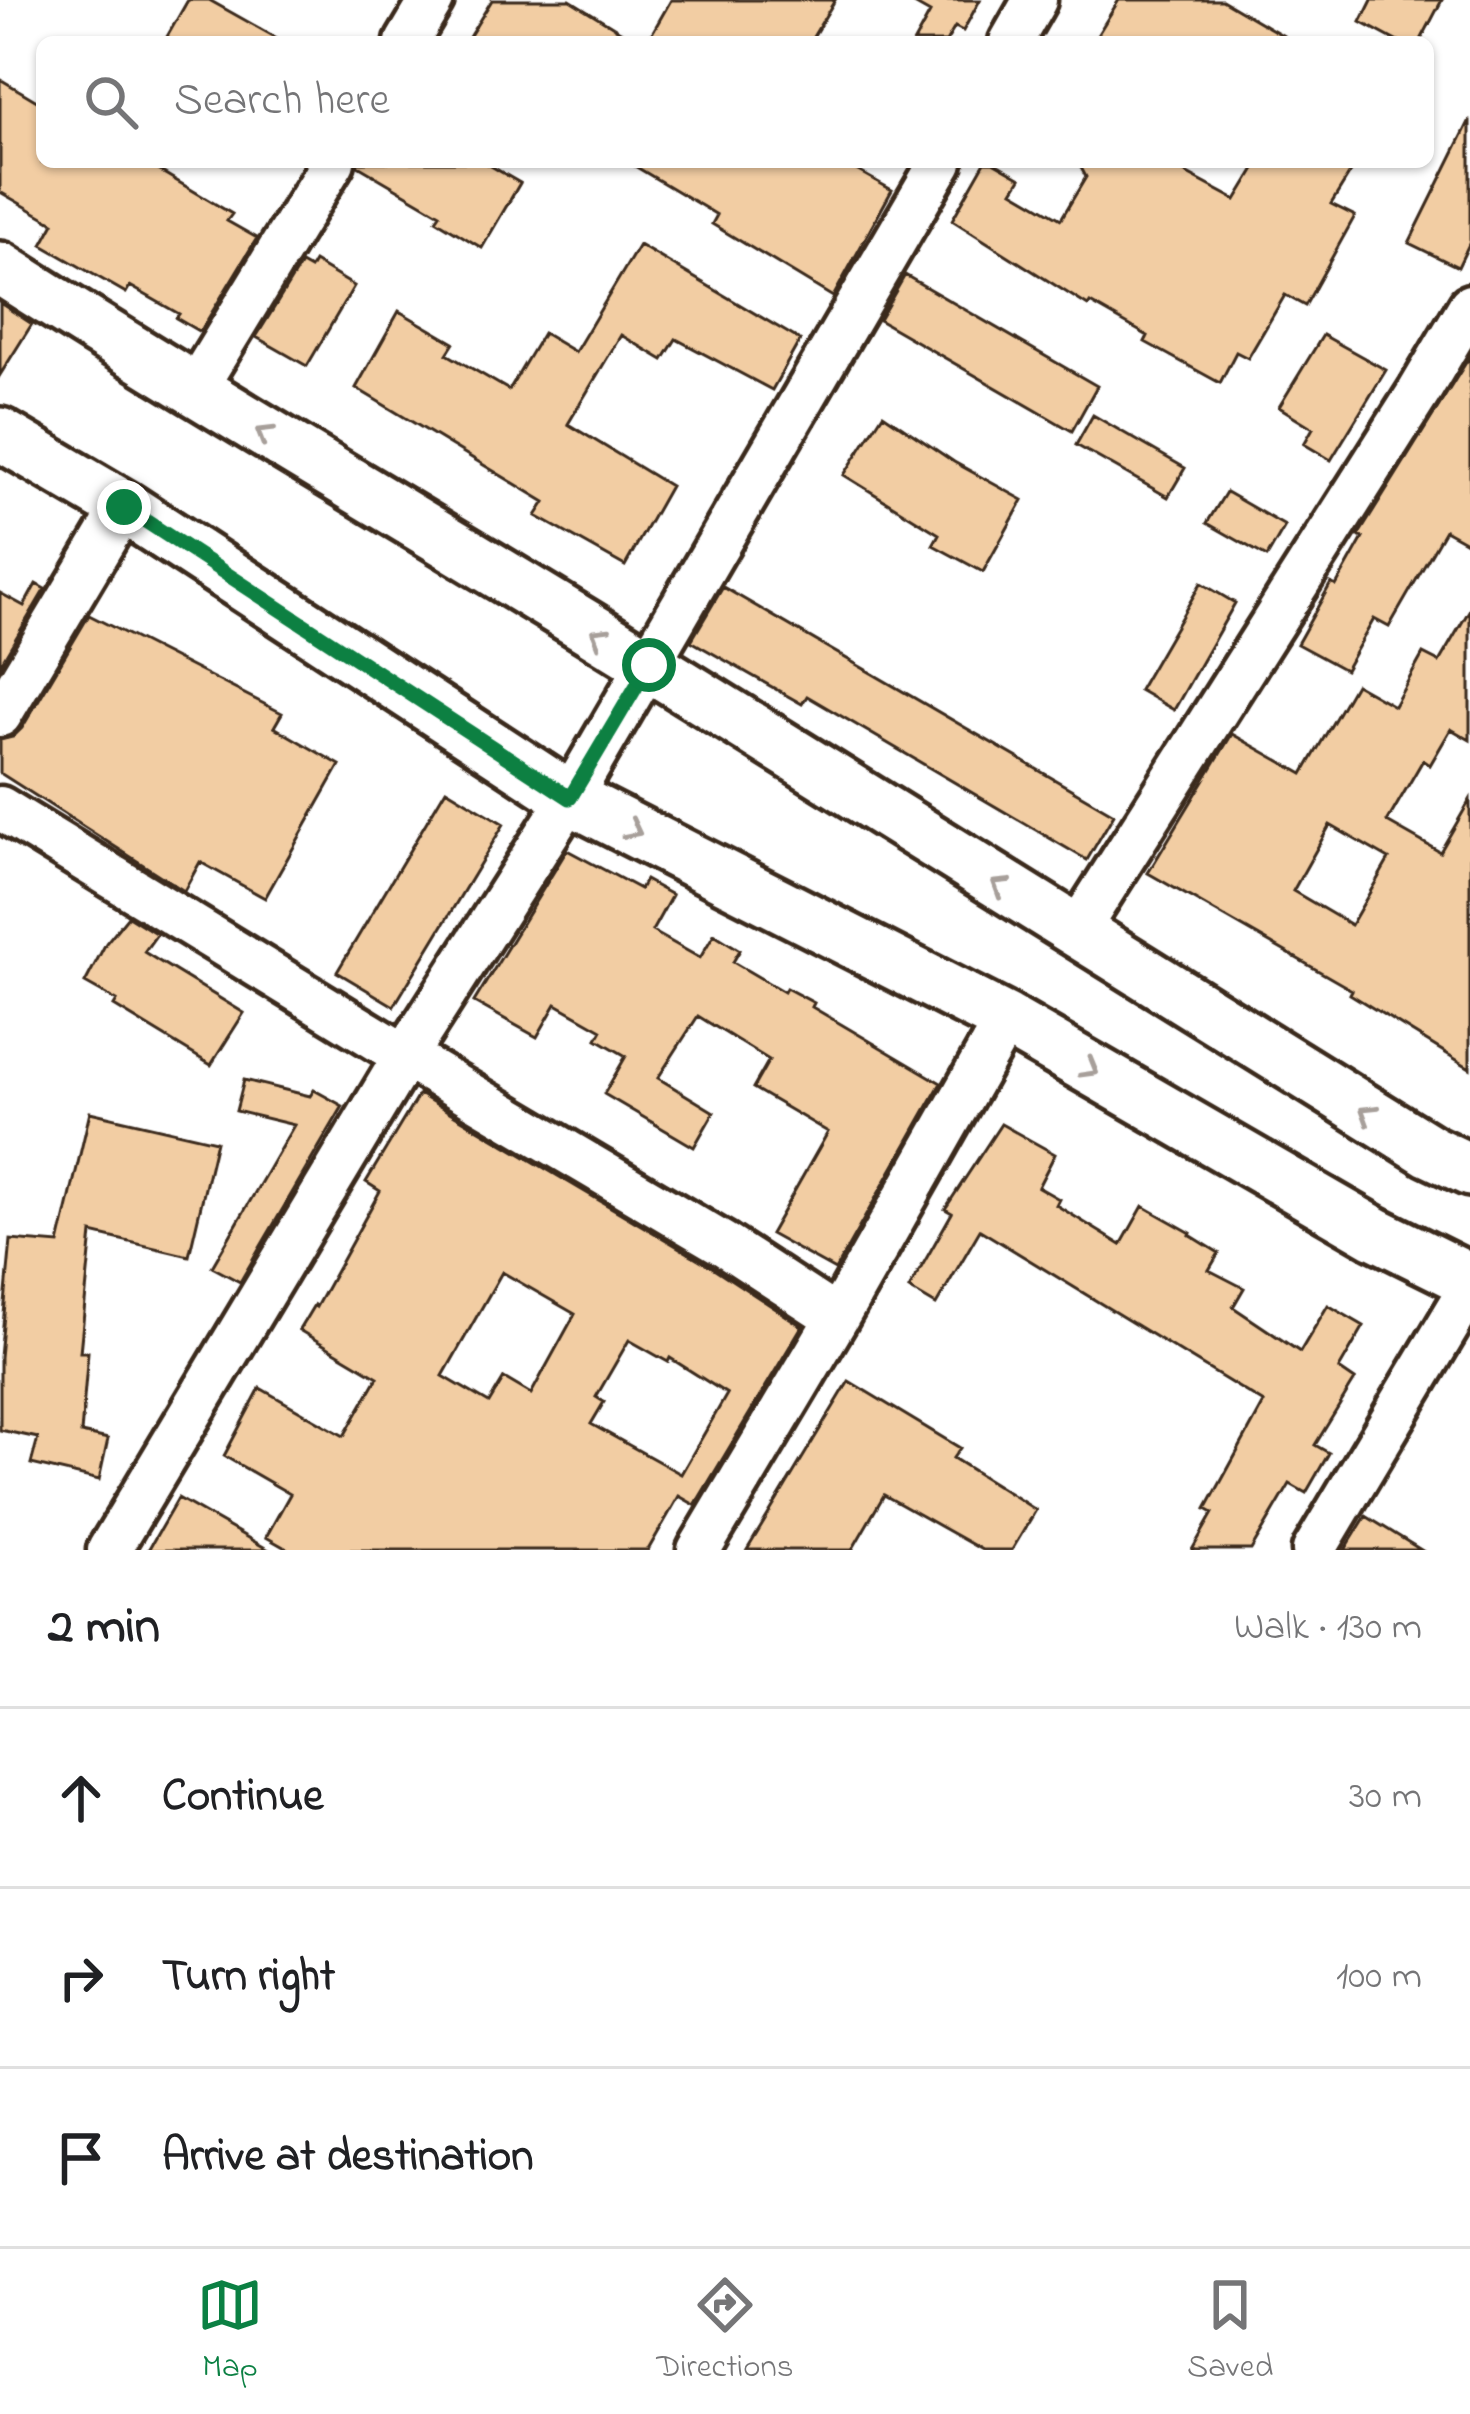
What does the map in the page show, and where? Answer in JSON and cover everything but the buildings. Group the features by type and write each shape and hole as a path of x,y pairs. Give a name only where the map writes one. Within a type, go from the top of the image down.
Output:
{"street":[{"path":"411,36 432,0"},
{"path":"1015,36 1036,0"},
{"path":"193,392 329,168"},
{"path":"109,1550 405,1056 570,798 938,168"},
{"path":"0,268 193,392 649,665 1076,934 1430,1151 1470,1170"},
{"path":"1076,934 1470,306"},
{"path":"0,434 124,507 570,798 1006,1020 1470,1284 1314,1550"},
{"path":"0,716 124,507"},
{"path":"0,808 837,1318"},
{"path":"699,1550 1006,1020"}],"route":[{"path":"124,507 570,798 649,665"}]}
